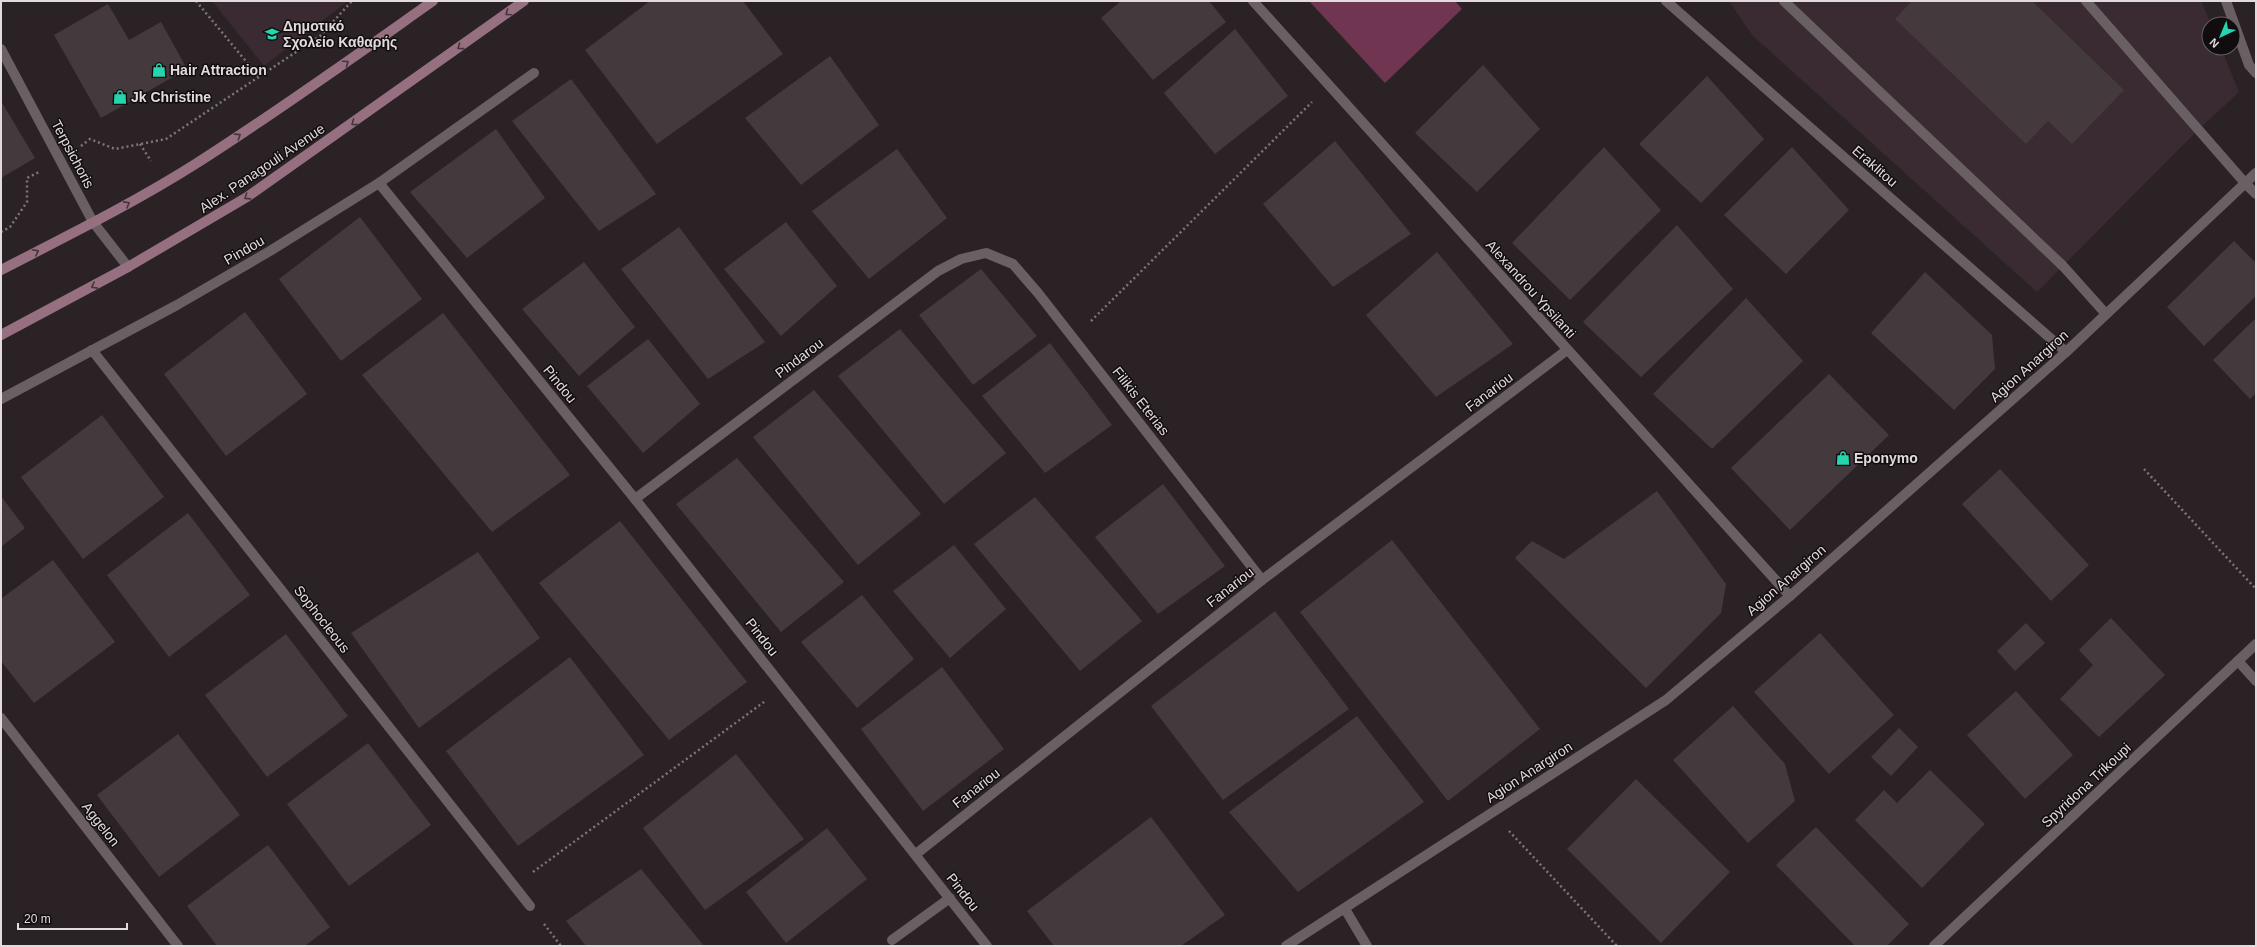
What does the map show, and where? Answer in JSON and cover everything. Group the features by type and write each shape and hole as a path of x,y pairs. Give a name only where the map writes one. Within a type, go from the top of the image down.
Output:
{"main road":[{"path":"1,270 93,222 196,164 314,86 433,1"},
{"name":"Alex. Panagouli Avenue","path":"1,335 128,267 247,197 524,1"}],"street":[{"name":"Alexandrou Ypsilanti","path":"1253,1 1790,596"},
{"name":"Eraklitou","path":"1666,1 2066,352"},
{"path":"1784,1 2063,266 2106,314"},
{"path":"2086,1 2256,194"},
{"path":"2226,1 2249,64 2256,73"},
{"name":"Terpsichoris","path":"1,49 93,222 128,267"},
{"path":"379,183 534,73"},
{"name":"Agion Anargiron","path":"1286,946 1666,700 1790,596 2066,352 2256,173"},
{"name":"Pindou","path":"1,399 177,305 250,263 379,183 635,500 916,854 987,946"},
{"name":"Filikis Eterias","path":"986,253 1013,264 1073,338 1262,580"},
{"name":"Pindarou","path":"635,500 938,271 961,259 986,253"},
{"name":"Sophocleous","path":"92,350 530,906"},
{"name":"Fanariou","path":"916,854 1262,580 1567,350"},
{"name":"Spyridona Trikoupi","path":"1934,946 2256,644"},
{"path":"2238,661 2256,681"},
{"name":"Aggelon","path":"1,718 178,946"},
{"path":"892,940 950,898"},
{"path":"1345,909 1367,946"}],"path":[{"path":"196,1 259,77"},
{"path":"1,232 10,226 27,202 27,178 61,162 90,139 115,149 166,138 320,36 352,1"},
{"path":"1073,338 1329,85"},
{"path":"2144,469 2256,589"},
{"path":"515,886 784,687"},
{"path":"1492,812 1617,946"}],"shaded area":[{"name":"Δημοτικό Σχολείο Καθαρής","path":"212,1 348,1 264,66"},
{"path":"1309,1 1455,1 1462,9 1385,83"},
{"path":"1729,1 2201,1 2208,16 2201,16 2201,56 2224,56 2239,92 2198,130 2037,292 1752,35"}],"building":[{"path":"650,1 743,1 783,54 657,144 585,50"},
{"path":"1121,1 1209,1 1226,22 1153,80 1101,18"},
{"path":"1912,1 2032,1 2124,90 2072,144 2048,121 2026,144 1895,19"},
{"path":"108,4 129,40 161,22 187,69 101,118 54,35"},
{"path":"1235,29 1288,96 1215,154 1164,93"},
{"path":"830,56 879,125 801,185 745,118"},
{"path":"1483,65 1540,129 1477,192 1415,133"},
{"path":"1707,76 1764,139 1701,203 1639,144"},
{"path":"571,79 656,194 599,231 512,121"},
{"path":"1,101 35,158 1,178"},
{"path":"496,129 545,198 467,258 410,192"},
{"path":"1335,141 1411,234 1333,287 1263,204"},
{"path":"1604,147 1661,210 1570,300 1512,243"},
{"path":"1792,147 1849,210 1786,274 1724,215"},
{"path":"897,149 947,218 869,279 812,211"},
{"path":"360,217 422,299 341,361 279,279"},
{"path":"786,222 837,286 781,336 724,269"},
{"path":"1677,225 1733,289 1641,377 1583,322"},
{"path":"679,227 765,342 708,379 621,269"},
{"path":"2234,241 2256,263 2256,296 2204,346 2167,307"},
{"path":"1437,252 1513,344 1436,397 1366,315"},
{"path":"584,262 635,327 579,376 522,309"},
{"path":"981,269 1037,336 973,385 919,315"},
{"path":"1925,272 1992,335 1995,369 1954,410 1871,333"},
{"path":"1746,298 1803,361 1712,449 1653,394"},
{"path":"245,312 307,394 226,456 164,374"},
{"path":"443,313 570,475 492,532 362,375"},
{"path":"2256,318 2256,393 2250,399 2213,360"},
{"path":"900,329 1006,453 944,504 838,376"},
{"path":"648,339 700,404 643,453 587,386"},
{"path":"1050,343 1112,425 1045,473 982,396"},
{"path":"1829,374 1889,435 1790,530 1731,468"},
{"path":"814,390 921,514 858,565 753,437"},
{"path":"102,415 164,497 83,559 21,477"},
{"path":"737,458 844,582 781,632 676,504"},
{"path":"2000,469 2089,565 2051,601 1962,504"},
{"path":"1163,484 1225,566 1158,614 1095,537"},
{"path":"1657,491 1726,584 1721,613 1646,688 1515,558 1532,541 1564,559"},
{"path":"1,496 25,528 1,547"},
{"path":"1035,497 1142,621 1080,671 974,544"},
{"path":"188,513 250,595 169,657 107,575"},
{"path":"620,521 747,682 669,740 539,583"},
{"path":"1392,540 1540,729 1448,801 1300,612"},
{"path":"954,545 1006,609 950,658 893,591"},
{"path":"478,552 540,638 419,728 351,633"},
{"path":"53,560 115,642 34,703 1,661 1,599"},
{"path":"862,595 914,659 857,708 801,642"},
{"path":"1275,611 1349,709 1223,800 1151,706"},
{"path":"2111,618 2165,675 2099,737 2060,699 2093,665 2079,650"},
{"path":"2026,623 2045,643 2015,671 1997,651"},
{"path":"1820,633 1894,715 1829,774 1754,692"},
{"path":"286,634 348,716 267,777 205,695"},
{"path":"570,657 644,755 518,846 446,751"},
{"path":"942,667 1004,749 923,811 861,729"},
{"path":"2016,691 2073,755 2025,799 1967,735"},
{"path":"1733,706 1785,764 1795,801 1748,843 1673,760"},
{"path":"1357,716 1424,802 1298,892 1229,812"},
{"path":"1899,728 1918,747 1891,776 1871,757"},
{"path":"178,734 240,815 159,877 97,795"},
{"path":"368,743 431,825 349,886 287,804"},
{"path":"736,754 804,839 705,910 643,828"},
{"path":"1930,770 1985,824 1922,888 1855,820 1884,790 1897,803"},
{"path":"1636,779 1730,872 1661,943 1567,849"},
{"path":"1151,817 1225,915 1181,946 1054,946 1027,911"},
{"path":"1816,827 1909,924 1887,946 1855,946 1776,865"},
{"path":"827,828 867,879 786,943 746,892"},
{"path":"268,845 330,927 305,946 217,946 187,906"},
{"path":"641,869 704,946 586,946 566,921"}],"place":[{"name":"Δημοτικό Σχολείο Καθαρής","path":"272,34"},
{"name":"Hair Attraction","path":"159,70"},
{"name":"Jk Christine","path":"120,97"},
{"name":"Eponymo","path":"1843,458"}]}
